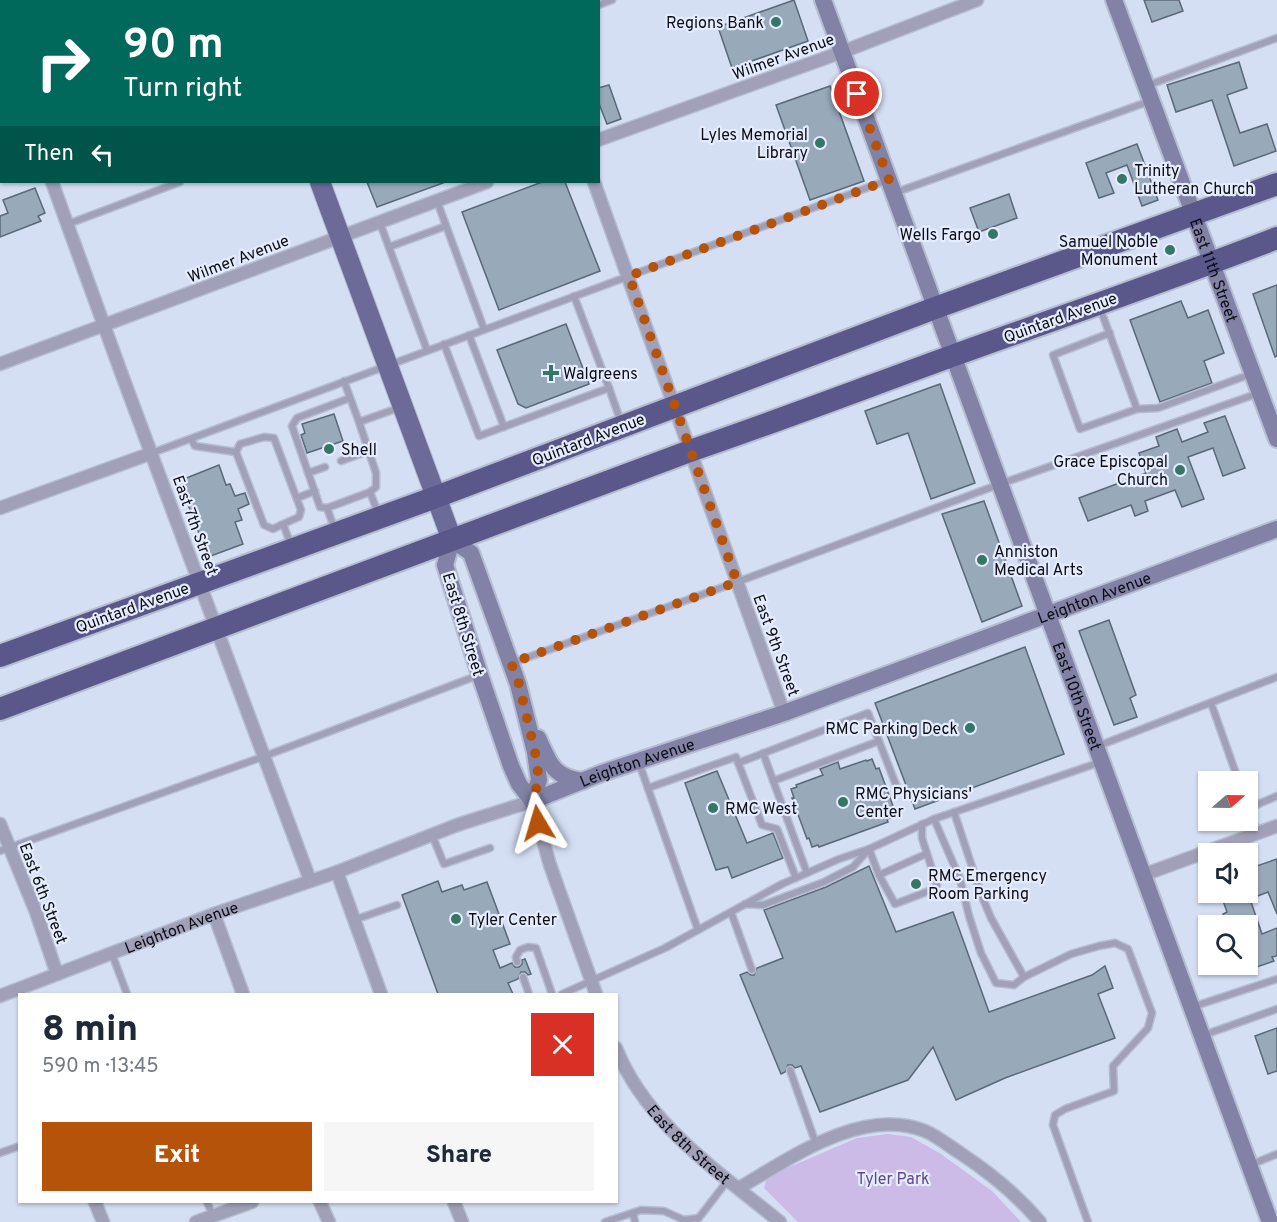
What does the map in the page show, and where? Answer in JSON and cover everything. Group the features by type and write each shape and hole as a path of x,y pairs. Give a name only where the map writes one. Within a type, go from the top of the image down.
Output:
{"highway":[{"name":"Quintard Avenue","path":"0,656 436,496 935,308 1277,184"},
{"name":"Quintard Avenue","path":"0,709 690,451 1211,264 1277,238"}],"main road":[{"path":"320,183 452,540"}],"street":[{"name":"East 10th Street","path":"823,0 1270,1222"},
{"name":"Wilmer Avenue","path":"600,139 842,52 977,0"},
{"name":"East 11th Street","path":"1114,0 1277,439"},
{"name":"East 7th Street","path":"52,183 310,880"},
{"name":"Wilmer Avenue","path":"0,364 484,183"},
{"name":"East 9th Street","path":"594,183 784,713"},
{"path":"0,508 152,453"},
{"name":"Leighton Avenue","path":"0,996 19,992 57,974 214,914 337,872 432,835 532,801 638,761 784,713 1277,529"},
{"name":"East 8th Street","path":"532,801 539,780 535,752 511,663 471,553 452,540 445,564 511,766 519,784 532,801 550,865 593,988"},
{"path":"525,710 554,769 567,779 584,781"},
{"name":"East 6th Street","path":"0,824 4,849 36,912 57,974"},
{"path":"1143,875 1277,826"},
{"path":"337,872 381,993"},
{"path":"214,914 243,993"},
{"name":"East 8th Street","path":"618,1053 642,1097 658,1117 780,1222"},
{"path":"739,1188 816,1144 855,1129 899,1125 926,1131 971,1160 1022,1202 1040,1222"},
{"path":"95,1203 103,1222"},
{"path":"196,1222 249,1203"},
{"path":"320,1203 329,1222"},
{"path":"454,1203 462,1222"}],"lane":[{"path":"152,453 629,276 891,187 1148,93 1277,38"},
{"path":"68,224 177,183"},
{"path":"437,201 484,329"},
{"path":"380,222 427,350"},
{"path":"389,247 446,226"},
{"path":"574,296 623,425"},
{"path":"1099,304 1137,409"},
{"path":"1110,333 1053,355 1080,429 1137,409 1158,408 1252,374"},
{"path":"469,335 504,427"},
{"path":"444,344 479,436 609,388"},
{"path":"344,381 359,423 376,473 376,487 370,492 335,503 327,508 320,507 292,426 297,418 350,398"},
{"path":"511,663 1000,484 1259,393"},
{"path":"359,423 403,406"},
{"path":"264,437 274,438 297,498 301,510 299,518 273,528 264,525 236,452 240,444 264,437"},
{"path":"191,438 195,446 236,452"},
{"path":"341,461 351,461 368,451"},
{"path":"308,473 324,467 326,476"},
{"path":"297,498 315,491"},
{"path":"370,492 379,517"},
{"path":"327,508 336,533"},
{"path":"283,524 292,548"},
{"path":"4,849 264,756 480,675"},
{"path":"567,993 593,988 745,904 838,859 869,849 934,819 1099,754 1210,703 1277,677"},
{"path":"1210,703 1235,771"},
{"path":"738,763 868,713 898,790"},
{"path":"773,781 879,741"},
{"path":"763,753 807,873"},
{"path":"648,788 736,757 762,825 777,829 796,878"},
{"path":"638,761 698,930"},
{"path":"1258,806 1277,796"},
{"path":"954,812 991,918 1024,976"},
{"path":"934,819 960,879 981,953 996,983 1014,985 1024,976 1071,954 1115,943 1128,949 1152,1013 1148,1028 1113,1066 1114,1091 1065,1108 1055,1115 1053,1125 1088,1222"},
{"path":"869,849 879,875 895,904 929,891 937,885 922,838 922,824"},
{"path":"432,835 444,864 490,848"},
{"path":"745,904 763,905 824,882 853,867 869,849"},
{"path":"879,875 927,854"},
{"path":"354,920 397,904"},
{"path":"731,912 752,970"},
{"path":"517,962 516,957 520,950 528,947 536,948 552,993"},
{"path":"112,954 127,993"},
{"path":"523,977 529,993"},
{"path":"1191,1007 1277,979"},
{"path":"1202,1036 1277,1009"},
{"path":"790,1071 816,1144"},
{"path":"0,1153 18,1147"},
{"path":"1249,1165 1277,1154"},
{"path":"604,1222 640,1210 664,1211 684,1220 698,1220 729,1180"},
{"path":"207,1203 213,1216"},
{"path":"633,1213 635,1222"}],"green space":[{"name":"Tyler Park","path":"888,1134 911,1137 941,1154 992,1191 1021,1222 798,1222 764,1188 771,1175 857,1138"}],"building":[{"path":"794,0 808,41 732,68 718,27"},
{"path":"1144,0 1179,0 1183,11 1152,22"},
{"path":"1239,62 1247,88 1227,95 1240,133 1267,124 1276,151 1234,166 1212,100 1176,112 1167,85"},
{"path":"609,85 621,119 607,124 600,106 600,87"},
{"name":"Lyles Memorial Library","path":"830,86 864,181 810,200 776,105"},
{"path":"1137,144 1158,200 1142,206 1127,165 1106,173 1114,193 1099,198 1086,163"},
{"path":"367,183 443,183 377,207"},
{"path":"539,183 565,183 600,271 499,310 462,212"},
{"path":"35,188 45,213 38,216 41,221 0,237 0,216 8,213 3,200"},
{"path":"1009,194 1017,218 979,232 970,208"},
{"path":"1277,285 1277,356 1275,357 1253,294"},
{"path":"1181,301 1188,318 1208,310 1224,353 1204,361 1212,383 1160,402 1130,320"},
{"name":"Walgreens","path":"566,324 589,384 526,408 518,404 497,350"},
{"path":"940,384 975,483 931,499 908,433 877,444 865,411"},
{"path":"334,414 343,441 307,453 301,435 305,433 302,424"},
{"name":"Grace Episcopal Church","path":"1225,416 1245,468 1223,476 1213,448 1188,457 1204,499 1182,507 1175,490 1145,501 1148,511 1135,516 1131,505 1088,521 1079,498 1146,473 1139,453 1159,446 1156,437 1177,429 1182,442 1208,432 1204,423"},
{"path":"219,465 226,485 230,484 235,496 245,493 249,504 238,509 242,520 235,522 243,544 208,557 179,481"},
{"name":"Anniston Medical Arts","path":"984,501 1022,606 982,622 942,514"},
{"path":"1109,620 1136,695 1130,698 1137,717 1114,725 1079,631"},
{"name":"RMC Parking Deck","path":"1025,647 1064,754 915,809 875,703"},
{"name":"RMC Physicians' Center","path":"872,759 876,769 879,768 893,806 890,807 894,817 887,819 888,822 819,847 818,845 812,847 792,798 794,798 791,789 823,775 820,769 838,762 840,769"},
{"name":"RMC West","path":"717,771 747,843 773,833 783,858 732,878 728,867 716,870 685,783"},
{"path":"1277,859 1277,914 1268,892 1258,896 1258,866"},
{"path":"869,866 896,932 953,912 989,1012 1092,975 1105,966 1113,988 1098,994 1115,1038 1005,1078 956,1100 933,1047 908,1080 820,1112 801,1066 795,1068 788,1065 785,1072 781,1074 740,975 747,972 754,975 757,968 783,958 764,910 826,887"},
{"name":"Tyler Center","path":"438,881 442,892 462,885 464,890 487,882 510,944 493,950 500,968 512,963 515,967 519,967 525,959 531,974 521,972 518,979 508,983 513,993 438,993 402,895"},
{"path":"1224,903 1251,903 1255,915 1223,915 1227,912"},
{"path":"1258,922 1262,934 1277,928 1277,956 1272,957 1274,961 1258,967"},
{"path":"1277,1028 1277,1071 1268,1074 1255,1036"}],"place":[{"name":"Regions Bank","path":"776,22"},
{"name":"Lyles Memorial Library","path":"820,143"},
{"name":"Trinity Lutheran Church","path":"1122,179"},
{"name":"Wells Fargo","path":"993,234"},
{"name":"Samuel Noble Monument","path":"1170,250"},
{"name":"Walgreens","path":"551,373"},
{"name":"Shell","path":"329,449"},
{"name":"Grace Episcopal Church","path":"1180,470"},
{"name":"Anniston Medical Arts","path":"982,560"},
{"name":"RMC Parking Deck","path":"970,728"},
{"name":"RMC Physicians' Center","path":"843,802"},
{"name":"RMC West","path":"713,808"},
{"name":"RMC Emergency Room Parking","path":"916,884"},
{"name":"Tyler Center","path":"456,919"}],"route":[{"path":"538,823 532,801 539,780 535,752 519,684 511,663 737,582 629,276 889,180 857,94"}]}
